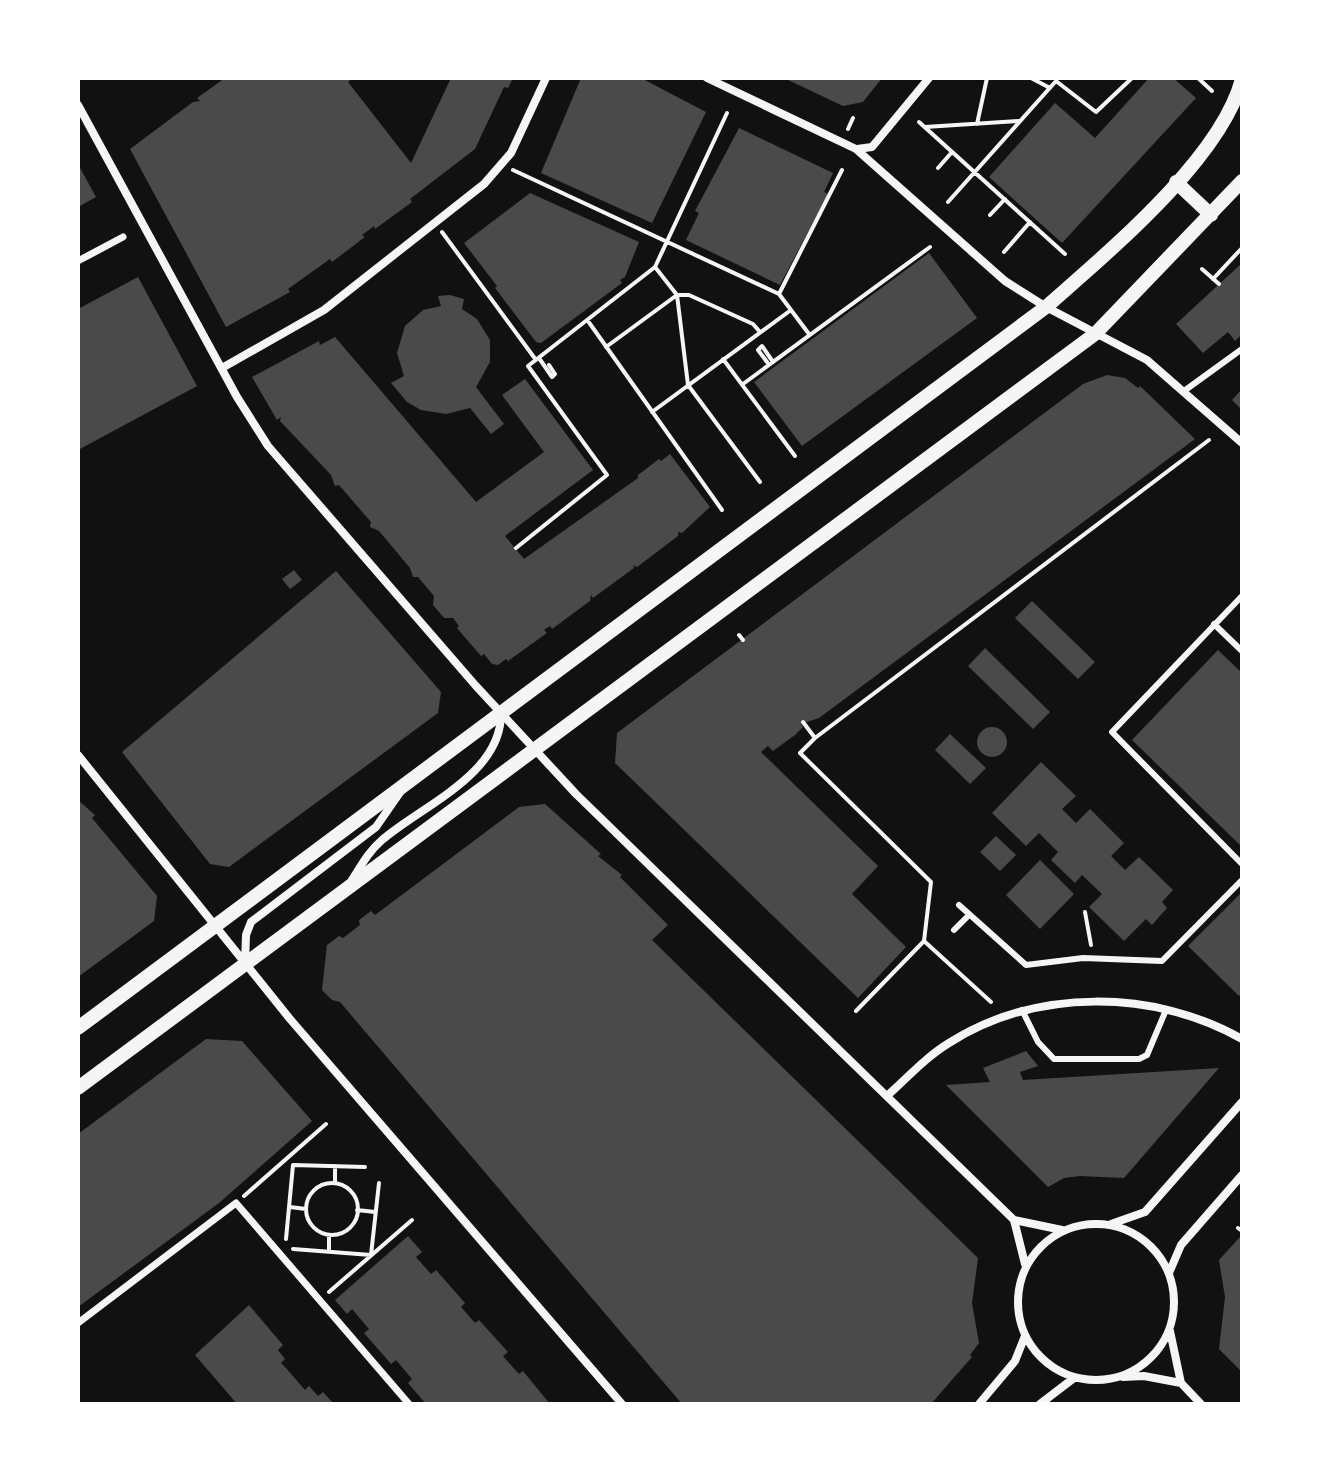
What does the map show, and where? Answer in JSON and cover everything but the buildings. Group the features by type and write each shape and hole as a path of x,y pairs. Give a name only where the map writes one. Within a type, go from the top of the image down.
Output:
{"street":[{"path":"222,368 324,310 436,224 503,165 546,78"},
{"path":"707,78 856,149 1005,281 1046,307 1147,360 1242,443"},
{"path":"856,149 872,147 929,78"},
{"path":"78,1028 402,790 1046,307 1176,182 1226,123 1242,79"},
{"path":"78,105 268,446 533,748 1014,1220 1025,1264 1018,1304 1025,1336 1048,1363 1074,1378 1087,1381 1144,1376 1181,1383"},
{"path":"78,1088 1095,334 1242,181"},
{"path":"1176,182 1211,215"},
{"path":"78,261 123,237"},
{"path":"348,886 380,841 481,763 497,740 501,713"},
{"path":"78,755 245,963 622,1404"},
{"path":"245,963 246,935 251,922 376,827 402,790"},
{"path":"888,1095 947,1043 1022,1010 1091,1002 1134,1004 1214,1023 1242,1039"},
{"path":"1025,1264 1038,1246 1063,1230 1082,1224 1108,1224 1145,1212 1242,1102"},
{"path":"1169,1274 1181,1245 1242,1175"},
{"path":"78,1323 236,1203 409,1404"},
{"path":"1014,1220 1063,1230"},
{"path":"1108,1224 1138,1237 1162,1260 1169,1274 1173,1301 1170,1331 1181,1383 1201,1404"},
{"path":"1118,1377 1150,1360 1170,1331"},
{"path":"979,1404 1015,1361 1025,1336"},
{"path":"1040,1404 1074,1378"}],"lane":[{"path":"1184,391 1242,349"},
{"path":"1242,596 1112,732 1242,864"},
{"path":"1214,624 1242,651"},
{"path":"959,905 1026,965 1092,958 1162,961 1242,880"},
{"path":"954,930 969,915"},
{"path":"1022,1010 1046,1053 1061,1060 1147,1055 1166,1010"}],"path":[{"path":"977,124 987,78"},
{"path":"1031,78 1050,89"},
{"path":"948,202 1056,81 1096,112 1132,78"},
{"path":"1198,78 1212,91"},
{"path":"516,548 607,475 528,366 655,267 727,113"},
{"path":"925,127 1021,121"},
{"path":"919,122 1065,254"},
{"path":"938,168 952,152"},
{"path":"503,165 779,294 809,334"},
{"path":"779,294 842,170"},
{"path":"990,215 1005,199"},
{"path":"1004,252 1030,222"},
{"path":"436,224 552,377 555,374 549,365"},
{"path":"743,384 930,247"},
{"path":"1213,279 1242,248"},
{"path":"655,267 677,295 688,385 760,482"},
{"path":"1202,269 1219,284"},
{"path":"606,347 677,295 689,295 753,324 760,332"},
{"path":"652,412 791,310"},
{"path":"588,321 722,510"},
{"path":"723,359 795,456"},
{"path":"856,1011 924,941 931,882 802,758 803,748 1209,440"},
{"path":"803,722 815,738"},
{"path":"1085,912 1092,958"},
{"path":"924,941 991,1002"},
{"path":"236,1203 326,1124"},
{"path":"287,1158 293,1165 285,1249 371,1255"},
{"path":"293,1165 365,1167"},
{"path":"335,1166 335,1183"},
{"path":"335,1183 350,1191 357,1210 349,1228 329,1235 312,1225 306,1209 318,1187 335,1183"},
{"path":"371,1255 379,1183"},
{"path":"290,1207 306,1209"},
{"path":"357,1210 376,1212"},
{"path":"320,1300 412,1220"},
{"path":"329,1235 329,1252"}]}
